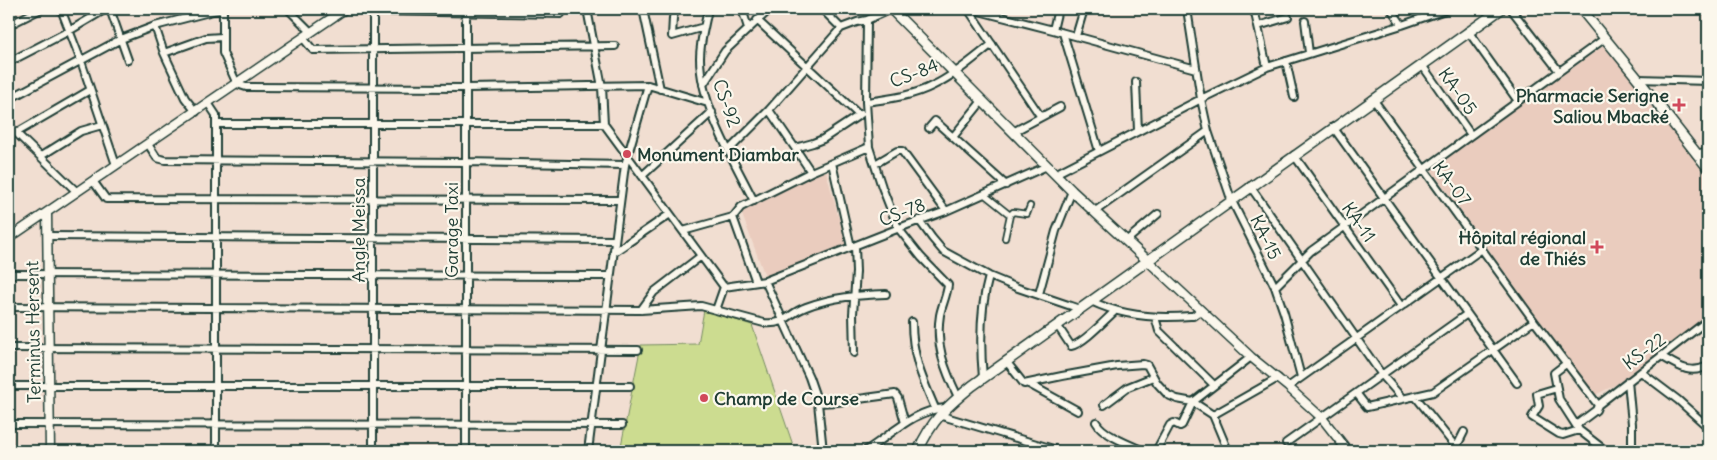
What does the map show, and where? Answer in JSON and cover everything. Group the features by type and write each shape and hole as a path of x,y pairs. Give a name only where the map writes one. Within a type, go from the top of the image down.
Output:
{"main road":[{"path":"891,9 1072,191 1148,261"},
{"path":"918,451 940,411 983,378 1501,9"},
{"path":"1581,9 1708,168"}],"street":[{"path":"9,25 41,9"},
{"path":"61,9 81,61 116,165"},
{"path":"9,62 69,32 106,9"},
{"path":"110,9 128,60"},
{"path":"288,9 311,32"},
{"path":"9,238 345,9"},
{"path":"587,9 602,87 604,124 724,287 716,310"},
{"path":"643,9 660,89"},
{"path":"675,9 672,36 704,27"},
{"name":"CS-92","path":"708,9 700,55 703,84 708,103 754,201"},
{"path":"742,9 748,28"},
{"path":"703,84 725,51 770,9"},
{"path":"822,9 841,28"},
{"path":"729,150 769,110 841,28 867,20 891,9"},
{"path":"969,9 1063,32 1196,69"},
{"path":"969,9 1041,117"},
{"path":"997,16 999,9"},
{"path":"1053,30 1058,9"},
{"path":"1076,36 1084,9"},
{"name":"KA-15","path":"1187,9 1208,131 1232,199 1275,287 1301,377"},
{"path":"1254,9 1268,67"},
{"path":"1391,9 1402,25"},
{"path":"1055,174 1268,67 1448,9"},
{"path":"1511,9 1559,72"},
{"path":"1703,9 1708,10"},
{"path":"9,99 121,39 155,26 223,10 223,53 237,84 246,87 466,88 648,85 708,103"},
{"path":"374,10 561,14"},
{"name":"Angle Meissa","path":"373,451 374,10"},
{"name":"Garage Taxi","path":"466,11 466,451"},
{"path":"1258,26 1288,17"},
{"path":"757,20 859,115"},
{"path":"867,20 866,110 869,147 898,228 921,257 948,285 940,314 938,341 945,371 958,397"},
{"path":"1305,21 1310,53"},
{"path":"155,26 164,53 185,98 196,112"},
{"path":"1468,31 1518,101"},
{"path":"1063,32 1099,151"},
{"path":"164,53 206,38 222,37"},
{"path":"303,38 313,50 615,46"},
{"path":"1275,287 1311,251 1604,38"},
{"name":"CS-84","path":"866,102 903,96 934,85 954,73 992,44"},
{"path":"1286,61 1294,96"},
{"name":"KA-05","path":"1422,65 1471,135"},
{"path":"1638,79 1708,82"},
{"path":"1136,82 1138,131"},
{"path":"588,451 626,154 648,85"},
{"path":"16,133 90,90"},
{"name":"KA-07","path":"1373,99 1534,321 1598,404"},
{"path":"953,137 982,101"},
{"path":"208,103 216,115 216,451"},
{"path":"1013,132 1060,107"},
{"path":"769,110 811,172"},
{"path":"794,148 823,139 866,110"},
{"path":"642,176 712,112"},
{"path":"929,128 935,121 1006,185"},
{"path":"216,124 604,124"},
{"path":"41,156 81,131 102,125"},
{"path":"9,126 77,192"},
{"path":"1333,128 1517,383"},
{"path":"1094,212 1208,131"},
{"path":"148,144 157,158 165,160 625,165"},
{"path":"683,231 735,214 754,201 811,172 869,147"},
{"path":"875,164 897,151 902,151 946,211"},
{"path":"1696,154 1708,151"},
{"name":"KA-11","path":"1294,155 1401,306"},
{"path":"832,163 853,246 856,272 853,314 854,353"},
{"name":"CS-78","path":"724,287 765,281 946,211 1047,166"},
{"path":"93,181 106,199 620,200"},
{"path":"1250,186 1382,375 1403,398"},
{"path":"1038,294 1056,231 1072,191"},
{"path":"985,195 1010,215"},
{"path":"1005,238 1010,215 1013,212 1027,214 1030,206"},
{"name":"Terminus Hersent","path":"47,213 50,451"},
{"path":"613,253 670,214"},
{"path":"735,214 756,282"},
{"path":"1126,241 1158,214"},
{"path":"919,220 943,251 989,276 1080,309"},
{"path":"47,236 615,240"},
{"path":"1288,386 1482,249"},
{"path":"641,310 654,292 701,256"},
{"path":"1148,261 1251,356 1288,386 1322,418 1345,450"},
{"path":"9,274 610,276"},
{"path":"983,378 984,306 989,276"},
{"path":"765,281 782,322 804,365 818,403 823,451"},
{"path":"9,308 641,310 701,306 774,324 782,322 804,307 831,299 886,294"},
{"path":"1091,302 1115,311 1155,316 1193,316 1201,310"},
{"path":"1057,325 1069,343 1074,346 1115,311"},
{"path":"1286,443 1467,314"},
{"path":"1155,316 1159,331 1214,385"},
{"name":"KS-22","path":"1578,427 1596,410 1598,404 1708,320"},
{"path":"1357,394 1367,407 1433,392 1534,321"},
{"path":"912,322 914,351 926,388 940,411"},
{"path":"9,348 638,350"},
{"path":"1156,451 1170,425 1174,423 1182,425 1193,402 1251,356"},
{"path":"1661,356 1685,369 1698,370 1708,366"},
{"path":"1006,361 1022,383 1029,384 1078,410"},
{"path":"1567,364 1554,373 1559,400 1578,427 1606,451"},
{"path":"1029,384 1116,366 1147,365 1153,377 1168,395 1193,402 1213,415 1228,451"},
{"path":"1641,372 1678,400 1708,427"},
{"path":"1104,405 1128,387 1153,377"},
{"path":"1213,415 1278,378"},
{"path":"1628,382 1632,424 1632,451"},
{"path":"9,386 630,386"},
{"path":"1557,388 1537,394 1538,406 1532,417 1563,435 1578,427"},
{"path":"818,403 895,394 898,398 905,423"},
{"path":"1415,396 1457,450"},
{"path":"865,451 905,423 940,411 1060,451"},
{"path":"1096,422 1109,434 1144,451"},
{"path":"9,424 622,425"},
{"path":"1457,450 1464,432"}],"shaded area":[{"name":"Hôpital régional de Thiés","path":"1605,45 1708,178 1708,315 1623,381 1595,395 1433,172 1433,167"},
{"path":"826,171 846,245 765,276 741,212"}],"green space":[{"name":"Champ de Course","path":"704,310 752,325 795,451 620,451 641,345 698,344"}],"place":[{"name":"Pharmacie Serigne Saliou Mbacké","path":"1679,105"},
{"name":"Monument Diambar","path":"627,154"},
{"name":"Hôpital régional de Thiés","path":"1597,247"},
{"name":"Champ de Course","path":"704,398"}]}
